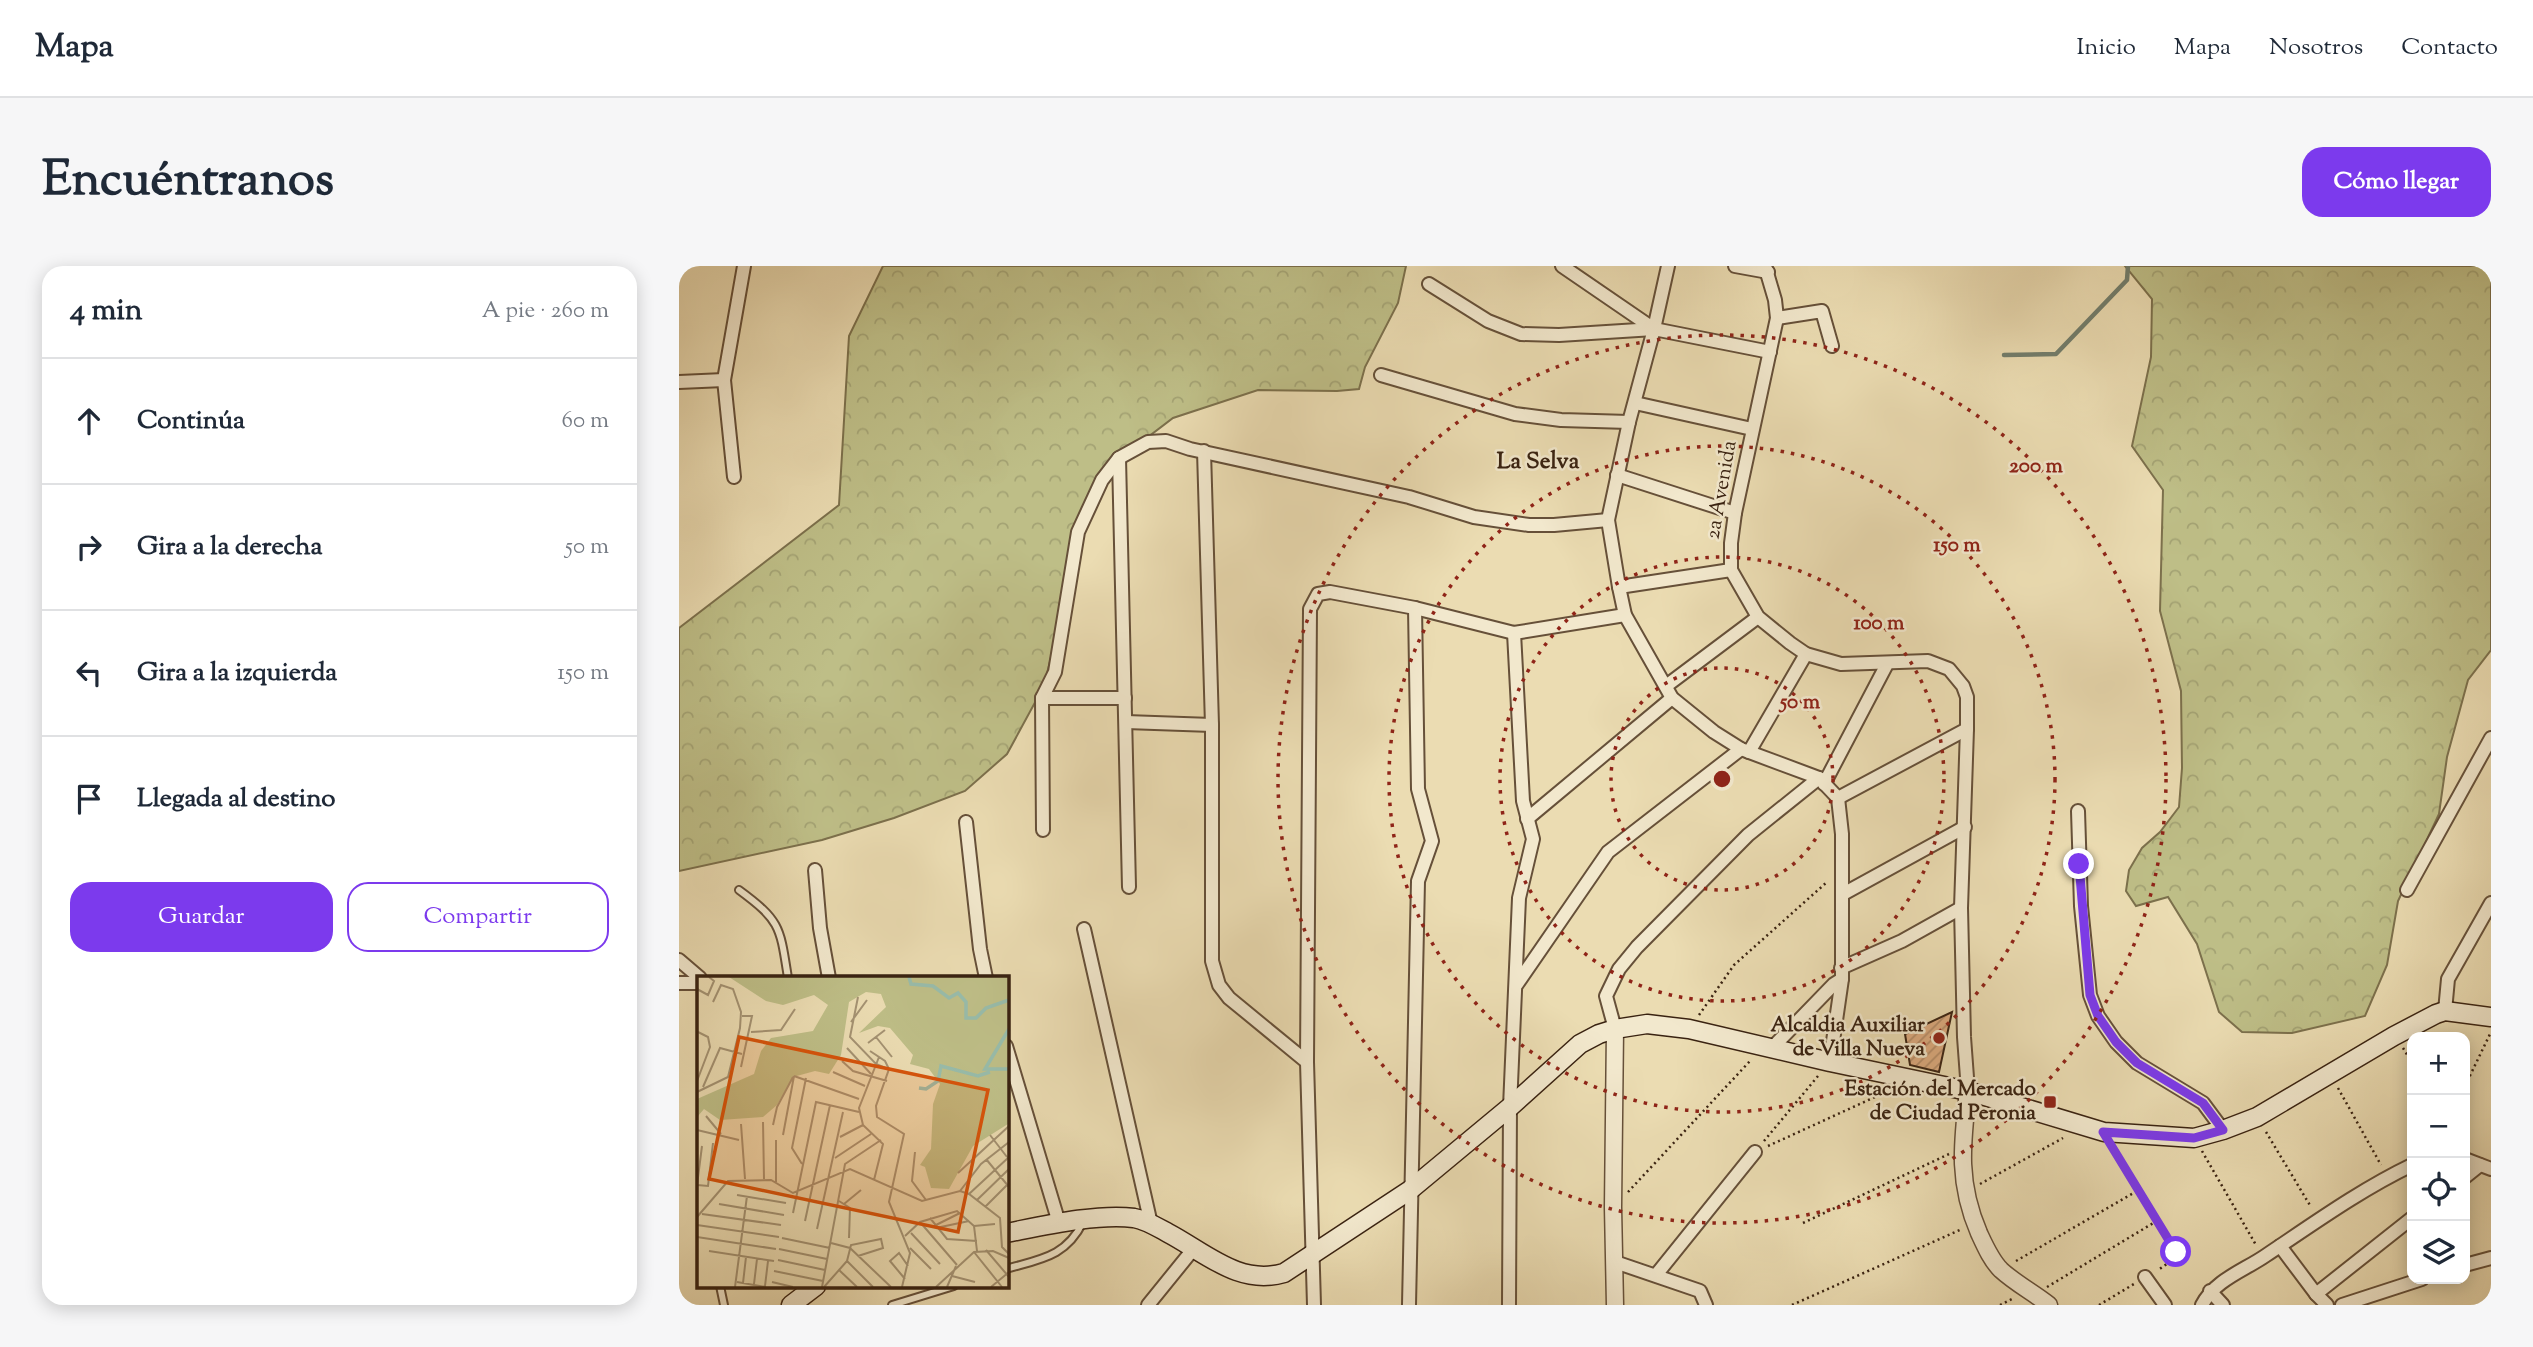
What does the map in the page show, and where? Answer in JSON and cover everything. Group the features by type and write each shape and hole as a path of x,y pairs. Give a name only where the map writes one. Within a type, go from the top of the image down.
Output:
{"main road":[{"path":"1008,1233 1059,1223 1134,1219 1151,1224 1195,1247 1229,1270 1251,1276 1285,1273 1410,1191 1580,1044 1615,1029 1647,1024 1689,1029 1968,1091 2103,1132 2194,1138 2257,1116 2395,1036 2445,1011 2491,1017"},
{"path":"791,1305 815,1287"}],"street":[{"path":"734,477 725,380 744,266"},
{"path":"1562,266 1654,329"},
{"path":"1668,266 1608,520 1619,587 1625,615 1672,698 1714,732 1745,750 1821,781 1838,798 1843,868 1842,973 1830,1062"},
{"path":"1735,266 1766,269"},
{"name":"2a Avenida","path":"1766,269 1776,300 1777,318 1735,513 1731,570 1758,617 1806,654 1841,664 1929,661 1949,669 1957,677 1967,696 1961,908 1968,1091"},
{"path":"1429,284 1488,321 1521,334 1559,335 1654,329 1770,352"},
{"path":"1777,318 1822,311 1832,346"},
{"path":"1381,375 1515,414 1561,420 1629,422"},
{"path":"679,382 725,380"},
{"path":"1635,402 1752,429"},
{"path":"1043,830 1042,698 1055,672 1078,532 1101,480 1119,458 1148,442 1166,441 1190,449 1409,496 1474,517 1554,525 1608,520"},
{"path":"1204,451 1212,725 1212,961 1219,985 1251,1017 1307,1062"},
{"path":"1119,458 1129,887"},
{"path":"1617,475 1735,513"},
{"path":"1619,587 1731,570"},
{"path":"1314,1305 1307,1062 1310,609 1318,594 1330,592 1415,608 1514,633 1625,615"},
{"path":"1409,1305 1417,881 1432,841 1418,789 1415,608"},
{"path":"1666,686 1758,617"},
{"path":"1509,1305 1510,1107 1519,898 1533,839 1523,801 1514,633"},
{"path":"1517,984 1608,852 1745,750 1806,654"},
{"path":"1615,1305 1615,1029 1606,996 1619,969 1628,958 1748,835 1821,781 1887,664"},
{"path":"1042,698 1125,698"},
{"path":"1527,819 1672,698"},
{"path":"1126,722 1212,725"},
{"path":"1838,798 1967,729"},
{"path":"2407,890 2489,744"},
{"path":"2078,811 2081,906 2090,995 2098,1016 2116,1042 2137,1063 2203,1103 2223,1130"},
{"path":"966,822 980,949 986,976"},
{"path":"1843,894 1965,827"},
{"path":"815,870 820,928 829,976"},
{"path":"2445,1011 2448,979 2491,903"},
{"path":"1767,1047 1834,984 1842,973 1961,908"},
{"path":"1084,929 1151,1224"},
{"path":"679,960 699,976"},
{"path":"679,983 697,983"},
{"path":"1008,1053 1059,1223"},
{"path":"1968,1091 1961,1148 1965,1193 1975,1223 1987,1250 2001,1270 2049,1305"},
{"path":"1656,1275 1755,1152"},
{"path":"2202,1305 2210,1291 2318,1219 2407,1168"},
{"path":"2316,1294 2408,1221"},
{"path":"2280,1246 2327,1305"},
{"path":"1147,1305 1195,1247"},
{"path":"2470,1264 2491,1258"},
{"path":"1615,1262 1700,1291 1706,1305"},
{"path":"2145,1277 2165,1305"},
{"path":"2342,1305 2407,1284"},
{"path":"2210,1291 2223,1305"}],"lane":[{"path":"739,890 766,910 775,921 780,932 788,976"},
{"path":"1008,1268 1053,1255 1071,1243 1084,1221"},
{"path":"720,1287 724,1305"},
{"path":"892,1305 951,1287"}],"path":[{"path":"1689,1029 1734,965 1843,868"},
{"path":"2470,1076 2491,1032"},
{"path":"1613,1207 1767,1047"},
{"path":"1755,1152 1830,1062"},
{"path":"2331,1074 2388,1177"},
{"path":"1755,1152 1887,1091 1902,1078"},
{"path":"2257,1116 2318,1219"},
{"path":"1965,1193 2085,1126"},
{"path":"2103,1132 2177,1257"},
{"path":"2194,1138 2263,1257"},
{"path":"1803,1223 1961,1148"},
{"path":"2001,1270 2139,1190"},
{"path":"2035,1294 2156,1221"},
{"path":"1792,1305 1975,1223"}],"green space":[{"path":"883,266 1406,266 1398,303 1365,367 1359,389 1258,390 1173,418 1114,463 1076,538 1066,595 1044,686 1007,754 965,791 894,818 822,840 679,871 679,628 839,505 849,336"},
{"path":"2125,266 2491,266 2491,650 2468,680 2447,757 2439,814 2398,901 2387,965 2365,1016 2292,1033 2242,1032 2219,1012 2197,944 2168,897 2136,906 2126,891 2129,870 2142,848 2160,832 2179,807 2182,768 2181,691 2160,611 2163,490 2132,446 2151,357 2152,299"}],"building":[{"path":"1952,1012 1939,1072 1910,1065 1905,1034"}],"waterway":[{"path":"2004,355 2056,354 2127,280 2128,266"}],"place":[{"name":"Alcaldia Auxiliar de Villa Nueva","path":"1939,1038"},
{"name":"Estación del Mercado de Ciudad Peronia","path":"2050,1102"}],"district":[{"name":"La Selva","path":"1538,462"}],"route":[{"path":"2079,864 2090,995 2098,1016 2116,1042 2137,1063 2203,1103 2223,1130 2194,1138 2103,1132 2176,1252"}]}
